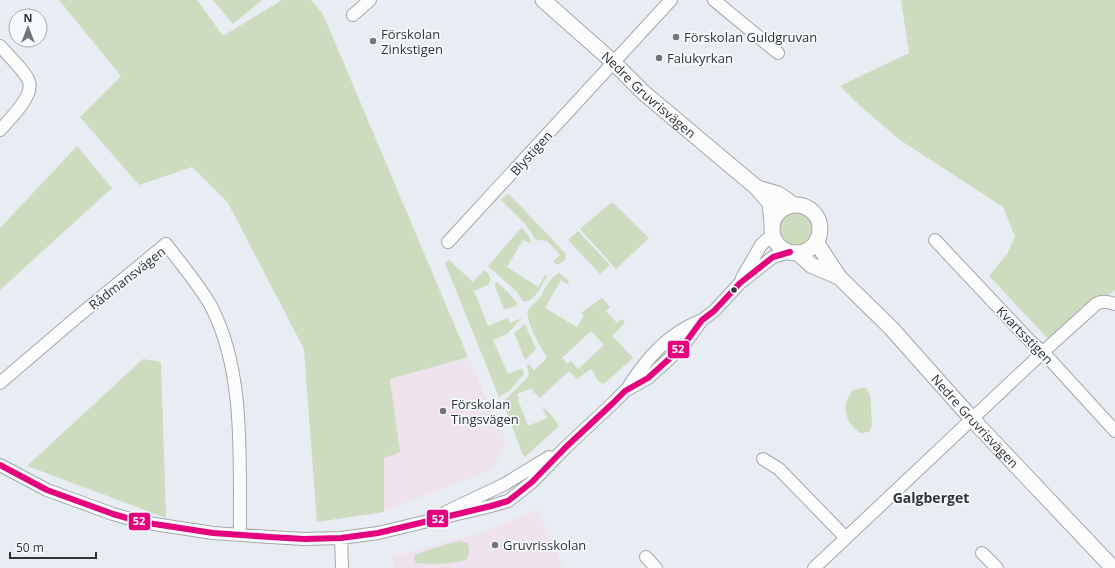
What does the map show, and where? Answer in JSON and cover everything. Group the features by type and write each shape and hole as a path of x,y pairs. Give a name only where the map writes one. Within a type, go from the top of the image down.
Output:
{"street":[{"path":"353,15 370,0"},
{"name":"Nedre Gruvrisvägen","path":"543,0 613,62 650,98 756,187 770,203 773,229"},
{"name":"Blystigen","path":"448,242 671,0"},
{"path":"714,0 778,53"},
{"path":"0,46 28,78 30,86 28,96 0,130"},
{"name":"Nedre Gruvrisvägen","path":"756,187 778,194 794,205"},
{"path":"0,465 47,490 113,514 141,522 213,532 304,539 340,538 378,533 426,521 505,484 566,447 626,391 648,378 669,359 686,342 702,320 714,311 740,283 773,257 807,250 819,238 820,228 816,214 804,206 794,205 782,209 774,218 774,239 781,248 794,252"},
{"path":"740,283 761,245 773,229"},
{"name":"Kvartsstigen","path":"935,240 1031,342 1043,352 1115,431"},
{"name":"Nedre Gruvrisvägen","path":"816,242 839,277 891,328 972,419 1112,567"},
{"name":"Rådmansvägen","path":"0,383 166,244 210,305 221,329 230,358 238,424 240,534"},
{"name":"Nedre Gruvrisvägen","path":"794,252 811,265 839,277"},
{"path":"814,568 1043,352 1095,305 1104,301 1115,304"},
{"path":"763,459 779,469 846,538"},
{"path":"340,538 342,568"},
{"path":"982,553 997,568"},
{"path":"646,557 656,568"}],"shaded area":[{"name":"Förskolan Tingsvägen","path":"468,357 506,442 492,470 384,512 384,458 400,452 390,379"},
{"name":"Gruvrisskolan","path":"538,509 563,568 393,568 393,556 481,533"}],"green space":[{"path":"59,0 197,0 223,36 282,0 311,0 323,14 468,357 390,379 400,452 384,458 384,512 317,522 304,349 228,203 192,167 139,185 80,117 121,76"},
{"path":"213,0 262,0 233,24"},
{"path":"901,0 1115,0 1115,290 1051,342 989,276 1007,254 1015,237 1003,207 900,140 859,105 840,86 909,53"},
{"path":"77,146 112,188 0,290 0,228"},
{"path":"509,194 565,253 566,258 562,262 559,264 554,263 553,261 560,255 546,240 545,242 542,239 537,241 526,225 501,200"},
{"path":"612,202 649,238 616,269 580,229"},
{"path":"792,212 798,212 802,213 809,219 812,229 811,236 805,243 798,246 792,246 788,245 781,239 778,232 778,226 779,222 785,215"},
{"path":"521,228 531,240 531,244 523,240 507,267 538,287 546,274 547,276 535,296 527,301 523,301 517,292 488,266"},
{"path":"578,231 610,265 600,274 568,240"},
{"path":"449,260 473,282 484,270 488,273 491,280 488,285 474,291 488,326 508,318 510,323 522,318 507,334 493,340 508,374 522,368 524,374 509,391 499,397 445,263"},
{"path":"559,273 568,280 569,285 561,280 545,308 577,327 584,315 581,313 602,298 610,307 606,311 617,323 622,319 625,323 612,336 633,358 605,383 598,380 591,369 577,379 569,371 539,398 536,393 534,393 532,388 517,394 528,426 547,418 542,406 554,418 559,426 525,457 522,453 503,402 529,376 527,365 529,364 534,370 547,357 531,328 528,311 541,296 553,277","holes":["591,331 604,345 578,369 571,361 567,364 562,358"]},
{"path":"497,282 517,303 516,306 504,309 495,286 495,283"},
{"path":"525,324 536,349 525,360 514,333"},
{"path":"143,359 161,362 166,518 27,466"},
{"path":"866,388 870,396 872,424 869,432 860,433 850,424 846,416 845,407 846,401 852,391"},
{"path":"460,541 467,543 469,547 469,554 466,560 429,564 416,563 414,559 415,555"}],"transit line":[{"name":"52","path":"0,465 47,490 113,514 141,522 213,533 304,539 341,538 378,533 491,506 508,501 532,482 566,447 625,391 648,378 669,359 686,342 702,320 714,311 740,283 773,257 790,252"}],"place":[{"name":"Förskolan Guldgruvan","path":"676,37"},
{"name":"Förskolan Zinkstigen","path":"373,41"},
{"name":"Falukyrkan","path":"659,58"},
{"name":"Förskolan Tingsvägen","path":"443,411"},
{"name":"Gruvrisskolan","path":"495,545"}],"district":[{"name":"Galgberget","path":"931,497"}]}
